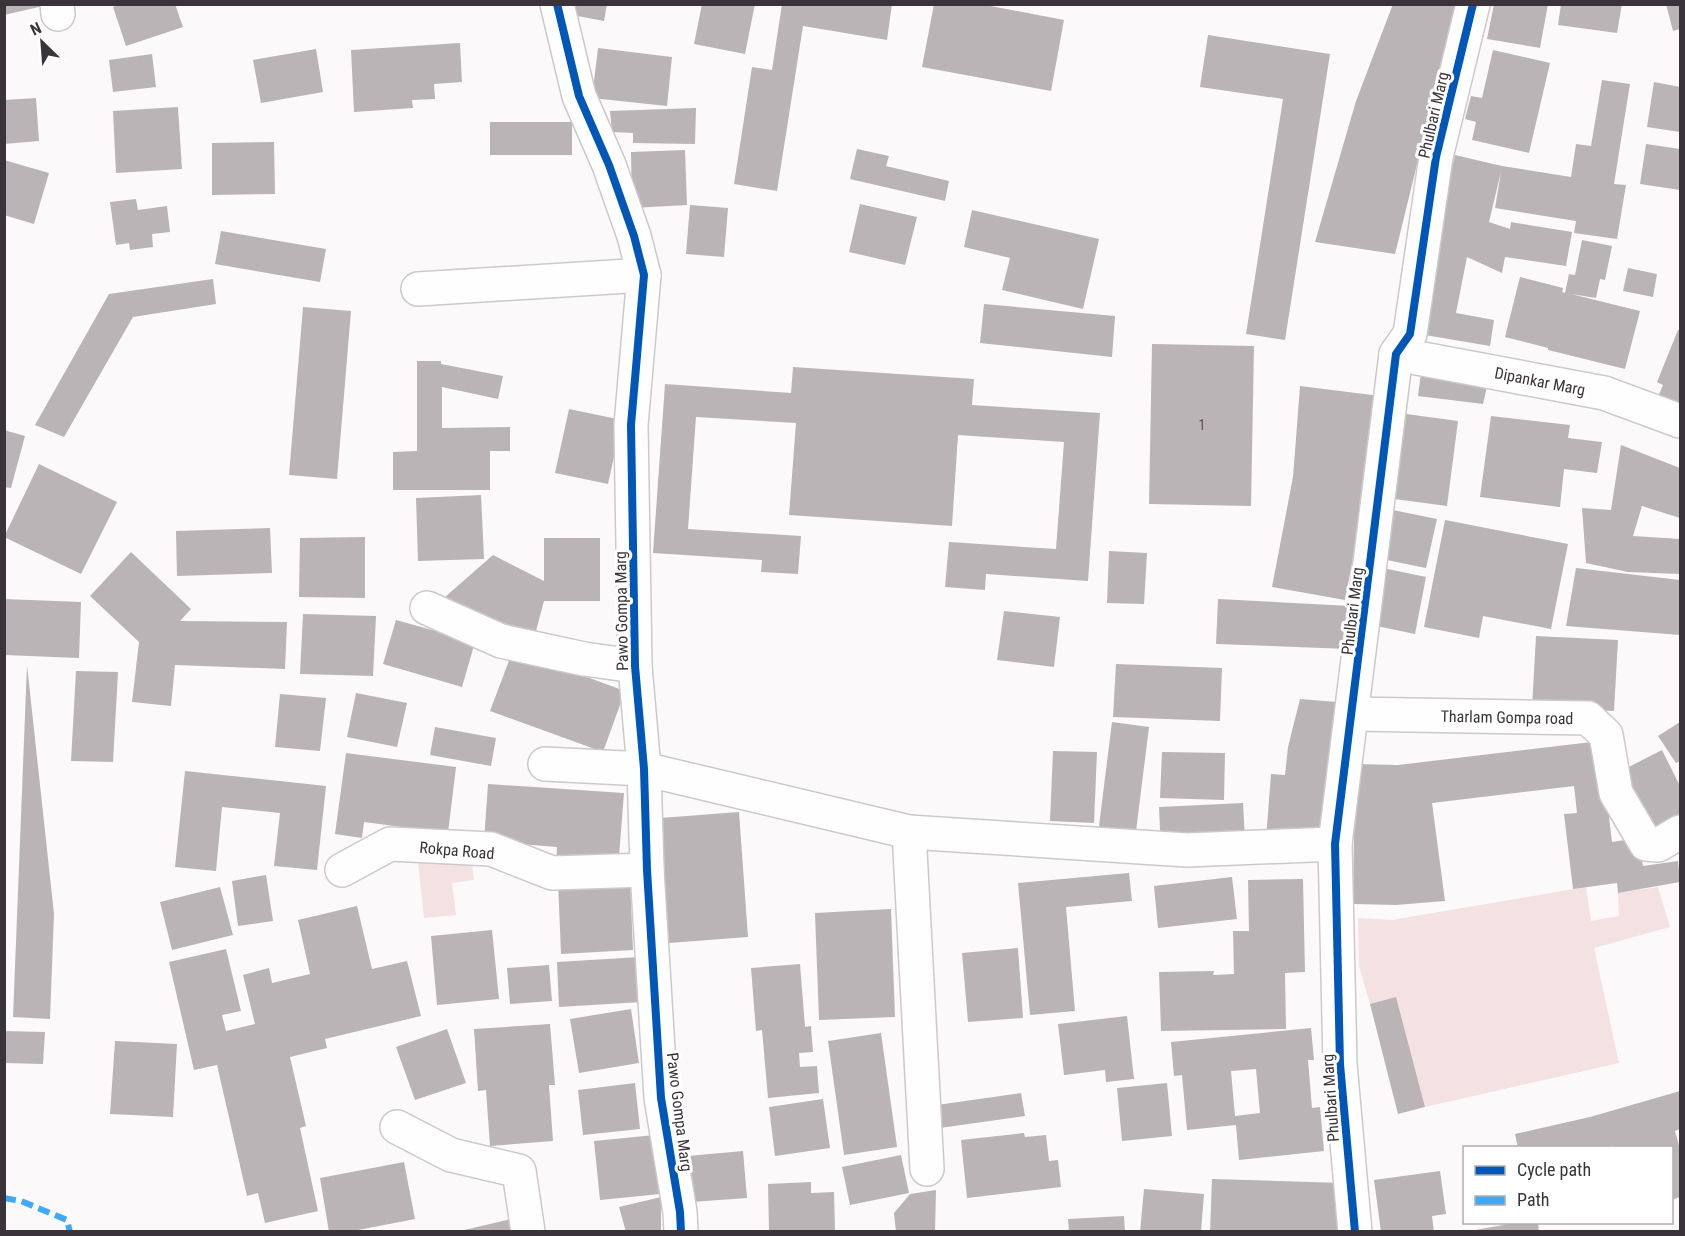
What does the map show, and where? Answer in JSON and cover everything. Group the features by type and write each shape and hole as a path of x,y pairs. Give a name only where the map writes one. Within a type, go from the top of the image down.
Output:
{"street":[{"name":"Pawo Gompa Marg","path":"557,4 579,96 609,165 634,236 644,275 631,425 634,666 644,769 661,1098 681,1231"},
{"name":"Phulbari Marg","path":"1355,1232 1340,1064 1335,844 1353,714 1396,354 1410,334 1436,157 1473,4"},
{"path":"418,289 644,275"},
{"name":"Dipankar Marg","path":"1396,354 1604,393 1680,421"},
{"path":"428,608 501,641 584,659 634,666"},
{"name":"Tharlam Gompa road","path":"1353,714 1588,718 1606,735 1616,793 1646,844 1658,845 1680,831"},
{"path":"545,764 644,769 909,832 1188,850 1335,844"},
{"path":"909,832 927,1169"},
{"name":"Rokpa Road","path":"342,870 390,844 491,849 552,873 648,870"},
{"path":"397,1127 451,1155 519,1171 528,1232"}],"shaded area":[{"path":"471,856 474,880 452,883 456,915 424,918 418,862"},
{"path":"1586,887 1591,921 1619,916 1618,893 1658,887 1670,927 1594,948 1619,1063 1425,1107 1396,998 1370,1004 1359,966 1358,918 1392,920"}],"building":[{"path":"4,4 48,4 48,5 4,15"},
{"path":"121,4 175,4 183,27 126,46 113,7"},
{"path":"574,4 607,4 604,21 572,15"},
{"path":"702,4 755,4 745,54 694,44"},
{"path":"782,4 892,4 887,40 803,26 777,191 734,184 752,67 772,70"},
{"path":"934,4 980,4 1064,20 1051,91 922,67"},
{"path":"1393,4 1464,4 1453,33 1428,120 1395,254 1315,242 1356,101"},
{"path":"1494,4 1548,4 1540,48 1487,39"},
{"path":"1561,4 1622,4 1617,33 1558,25"},
{"path":"1666,4 1680,4 1680,29 1673,31"},
{"path":"1208,35 1330,54 1285,340 1246,334 1283,99 1200,87"},
{"path":"460,43 462,82 434,84 435,99 412,100 413,108 354,112 351,50"},
{"path":"598,48 672,57 667,106 592,98"},
{"path":"316,49 323,92 261,103 253,60"},
{"path":"1493,50 1550,63 1529,153 1472,140 1476,122 1465,119 1471,96 1482,98"},
{"path":"152,54 156,87 113,92 109,60"},
{"path":"1602,80 1630,84 1614,184 1626,185 1617,239 1574,233 1576,221 1495,208 1501,172 1489,222 1510,229 1511,222 1572,232 1566,266 1505,257 1502,273 1467,257 1456,313 1494,320 1490,346 1425,335 1440,248 1431,245 1443,208 1455,155 1502,166 1571,177 1576,144 1591,146"},
{"path":"1654,82 1680,87 1680,132 1647,127"},
{"path":"36,98 39,141 4,144 4,100"},
{"path":"178,107 182,169 116,173 113,111"},
{"path":"696,108 695,144 633,143 633,133 612,132 610,111"},
{"path":"490,122 572,122 572,155 490,155"},
{"path":"274,142 275,194 212,195 212,143"},
{"path":"1646,144 1680,149 1680,190 1640,184"},
{"path":"857,149 889,156 886,166 949,181 945,201 850,179"},
{"path":"685,150 687,205 632,208 631,152"},
{"path":"4,160 49,173 34,224 4,215"},
{"path":"136,199 138,210 167,206 170,232 152,234 153,247 130,250 129,243 116,245 110,202"},
{"path":"860,204 917,217 905,265 849,252"},
{"path":"690,205 728,208 724,257 686,254"},
{"path":"972,210 1099,239 1083,309 1002,290 1010,258 964,247"},
{"path":"221,231 326,249 320,282 215,264"},
{"path":"1582,240 1612,246 1605,280 1600,279 1596,298 1571,294 1640,311 1625,369 1505,337 1520,277 1563,288 1562,292 1565,293 1569,274 1575,275"},
{"path":"1628,268 1657,274 1653,297 1623,291"},
{"path":"213,279 216,304 133,317 64,437 35,425 109,294"},
{"path":"984,304 1115,316 1112,357 980,343"},
{"path":"303,307 351,311 337,479 289,475"},
{"path":"1678,330 1680,330 1680,409 1657,399 1663,385 1657,382"},
{"path":"1152,344 1254,346 1251,506 1149,504"},
{"path":"417,361 441,361 441,364 503,376 498,399 442,387 442,428 510,427 510,451 490,451 490,490 393,490 393,452 417,451"},
{"path":"1422,365 1488,382 1483,404 1418,396"},
{"path":"793,367 974,379 972,405 1100,413 1088,581 986,574 985,590 945,587 949,542 1056,549 1064,442 958,435 952,526 789,515 796,423 696,417 688,529 801,536 798,574 761,572 762,560 653,553 665,384 791,393"},
{"path":"1300,386 1380,396 1366,490 1345,600 1272,587 1293,477"},
{"path":"569,409 622,420 608,484 555,473"},
{"path":"1399,413 1458,421 1447,506 1387,498"},
{"path":"1491,416 1570,425 1568,438 1602,442 1597,473 1564,469 1560,507 1480,497"},
{"path":"4,430 25,436 11,488 4,487"},
{"path":"1621,445 1680,468 1680,518 1642,506 1633,536 1680,539 1680,574 1628,572 1586,563 1582,508 1611,510"},
{"path":"39,464 117,502 81,574 4,537"},
{"path":"481,495 484,559 418,561 416,498"},
{"path":"1388,509 1437,519 1426,568 1377,558"},
{"path":"1445,520 1568,544 1551,629 1483,616 1479,638 1424,627"},
{"path":"270,528 272,573 177,576 176,531"},
{"path":"365,537 365,598 299,597 300,538"},
{"path":"544,538 600,538 600,601 544,601 532,646 445,597 493,555 544,581"},
{"path":"1109,551 1147,553 1144,604 1107,603"},
{"path":"131,552 191,609 180,621 287,622 285,669 175,665 171,706 132,702 139,642 90,596"},
{"path":"1378,567 1426,577 1415,634 1367,624"},
{"path":"1576,568 1680,580 1680,635 1566,626"},
{"path":"4,599 81,602 79,658 4,655"},
{"path":"1218,599 1350,606 1348,649 1216,644"},
{"path":"1004,611 1060,617 1054,667 997,660"},
{"path":"303,614 376,616 373,676 300,674"},
{"path":"396,620 475,642 462,687 383,664"},
{"path":"1536,636 1618,640 1614,711 1532,708"},
{"path":"513,650 625,691 603,752 490,711"},
{"path":"1116,664 1222,668 1220,721 1113,717"},
{"path":"27,665 54,914 50,1019 13,1017"},
{"path":"76,671 118,672 113,762 71,761"},
{"path":"356,693 407,703 397,747 347,737"},
{"path":"280,694 326,698 320,751 275,747"},
{"path":"1300,699 1349,703 1331,840 1266,839 1271,774 1285,775 1288,747"},
{"path":"1112,722 1149,727 1135,839 1098,834"},
{"path":"1680,722 1680,761 1676,763 1658,736"},
{"path":"435,727 496,738 491,766 430,755"},
{"path":"1600,741 1612,842 1637,838 1643,866 1678,861 1680,882 1618,893 1617,883 1573,889 1564,814 1577,813 1574,786 1432,803 1445,901 1396,905 1353,904 1355,764 1398,765"},
{"path":"1662,750 1680,786 1680,819 1649,835 1617,773"},
{"path":"1053,751 1097,752 1094,823 1050,821"},
{"path":"1162,752 1225,753 1224,800 1160,798"},
{"path":"346,753 456,767 448,833 364,822 362,838 335,834"},
{"path":"185,771 326,786 317,870 274,866 280,813 222,807 216,871 175,867"},
{"path":"488,784 624,793 618,869 556,864 557,847 484,841"},
{"path":"1243,803 1245,839 1144,832 1160,831 1159,807"},
{"path":"739,812 748,937 669,943 660,818"},
{"path":"1129,873 1132,901 1066,907 1075,1011 1030,1015 1018,883"},
{"path":"266,875 273,921 238,926 232,881"},
{"path":"1232,877 1237,919 1158,928 1154,886"},
{"path":"630,878 633,950 561,954 558,881"},
{"path":"1303,879 1305,972 1285,973 1286,1029 1161,1031 1159,972 1214,971 1213,975 1234,974 1233,931 1249,931 1248,880"},
{"path":"220,887 233,935 172,950 160,902"},
{"path":"357,906 372,969 407,961 421,1016 325,1039 327,1048 290,1057 306,1126 300,1128 318,1211 265,1223 258,1193 247,1196 217,1065 194,1070 169,962 226,949 241,1011 222,1015 226,1031 255,1024 243,975 269,968 272,983 310,974 298,920"},
{"path":"891,909 895,1017 819,1020 815,913"},
{"path":"492,930 499,999 437,1005 431,936"},
{"path":"1018,948 1023,1018 968,1022 962,953"},
{"path":"640,957 642,1002 559,1007 557,962"},
{"path":"800,964 805,1027 811,1026 813,1052 799,1053 800,1067 817,1066 819,1093 768,1098 762,1030 756,1031 751,968"},
{"path":"549,965 552,1001 510,1004 507,968"},
{"path":"1396,997 1425,1107 1398,1114 1370,1004"},
{"path":"631,1009 639,1063 579,1073 570,1019"},
{"path":"1127,1016 1134,1079 1106,1082 1105,1070 1064,1075 1058,1024"},
{"path":"550,1024 555,1085 549,1085 553,1141 490,1146 486,1090 478,1091 474,1029"},
{"path":"1311,1028 1314,1060 1308,1060 1312,1108 1320,1107 1324,1151 1239,1160 1236,1125 1187,1130 1182,1075 1174,1076 1171,1042","holes":["1256,1069 1260,1113 1235,1116 1231,1071"]},
{"path":"447,1029 466,1083 415,1100 396,1047"},
{"path":"4,1031 45,1032 43,1064 4,1063"},
{"path":"881,1033 897,1147 844,1155 828,1041"},
{"path":"115,1041 177,1044 173,1117 110,1114"},
{"path":"635,1083 640,1129 583,1135 578,1090"},
{"path":"1167,1083 1172,1136 1122,1141 1117,1088"},
{"path":"1680,1091 1680,1129 1675,1131 1680,1149 1680,1197 1673,1200 1673,1146 1518,1146 1515,1134 1590,1117"},
{"path":"1021,1093 1025,1116 940,1128 937,1105"},
{"path":"823,1099 830,1148 775,1156 769,1107"},
{"path":"1024,1133 1025,1137 1046,1135 1049,1161 1058,1160 1061,1187 967,1198 961,1140"},
{"path":"655,1135 660,1194 600,1200 594,1141"},
{"path":"743,1151 747,1198 692,1202 688,1156"},
{"path":"901,1155 909,1193 850,1205 842,1167"},
{"path":"404,1162 415,1219 348,1232 329,1232 320,1178"},
{"path":"1440,1171 1446,1214 1432,1216 1434,1232 1381,1232 1374,1180"},
{"path":"1212,1179 1343,1183 1342,1232 1210,1232"},
{"path":"811,1182 811,1193 834,1192 835,1232 769,1232 768,1184"},
{"path":"1144,1189 1204,1194 1201,1232 1140,1232"},
{"path":"936,1190 935,1232 896,1232 894,1213 910,1194"},
{"path":"661,1197 661,1232 626,1232 619,1207"},
{"path":"1124,1216 1125,1232 1069,1232 1068,1219"},
{"path":"511,1219 514,1232 460,1232 460,1231"},
{"path":"1509,1224 1538,1224 1539,1232 1464,1232"}],"marked path":[{"path":"4,1198 21,1201 67,1220 70,1232"}],"cycle path":[{"path":"557,4 579,96 609,165 634,236 644,275 631,425 635,666 644,769 647,870 661,1098 680,1212 681,1232"},
{"path":"1355,1232 1340,1064 1335,844 1396,354 1410,334 1436,157 1473,4"}]}
